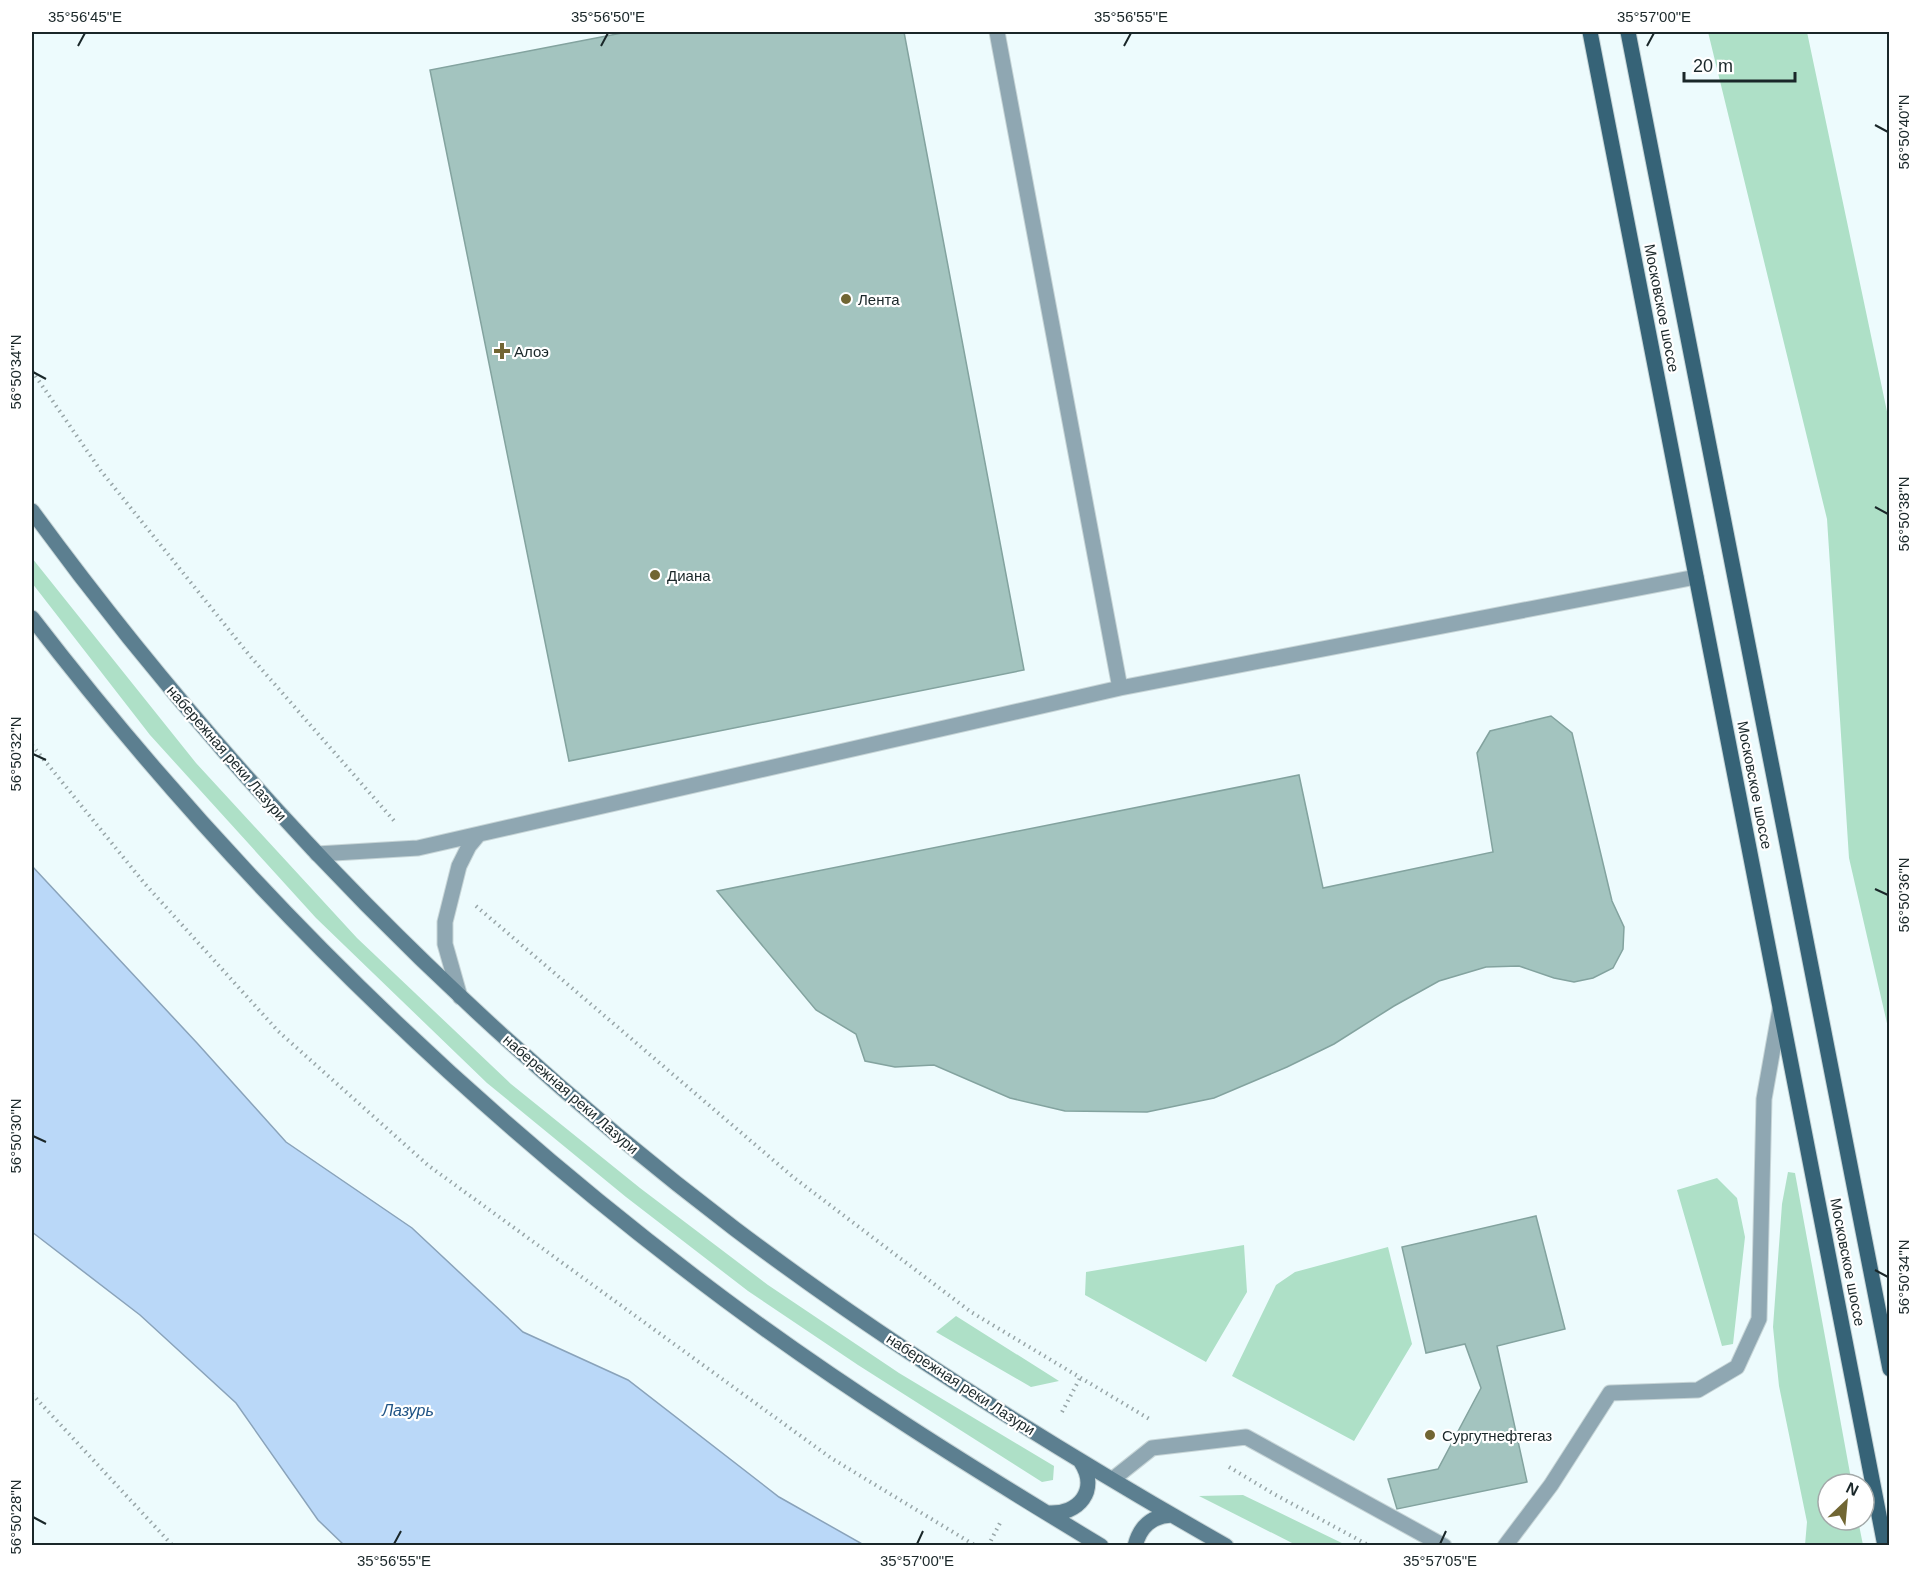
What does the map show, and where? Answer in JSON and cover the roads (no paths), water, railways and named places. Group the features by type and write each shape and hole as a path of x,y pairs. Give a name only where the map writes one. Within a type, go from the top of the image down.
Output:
{"main road":[{"name":"Московское шоссе","path":"1590,32 1886,1545"},
{"name":"Московское шоссе","path":"1628,32 1890,1370"},
{"name":"набережная реки Лазури","path":"32,511 104,607 175,694 226,755 317,854 460,997 594,1116 744,1235 880,1332 1081,1462 1226,1545"},
{"path":"32,618 115,722 243,867 364,991 490,1108 614,1213 724,1299 883,1411 992,1481 1101,1545"},
{"path":"1048,1514 1064,1513 1083,1500 1088,1476 1081,1462"},
{"path":"1135,1545 1138,1536 1148,1522 1172,1515"}],"lane":[{"path":"997,32 1120,688"},
{"path":"317,854 418,848 1120,688 1696,577"},
{"path":"460,997 446,944 445,922 459,866 478,834"},
{"path":"1505,1545 1551,1485 1610,1393 1698,1390 1737,1367 1759,1319 1764,1099 1780,1006"},
{"path":"1113,1479 1152,1448 1246,1437 1444,1545"}],"water":[{"name":"Лазурь","path":"32,866 286,1142 412,1228 523,1332 628,1380 779,1497 864,1545 344,1545 318,1520 236,1403 140,1315 32,1232"}],"place":[{"name":"Лента","path":"846,299"},
{"name":"Алоэ","path":"502,351"},
{"name":"Диана","path":"655,575"},
{"name":"Сургутнефтегаз","path":"1430,1435"}]}
